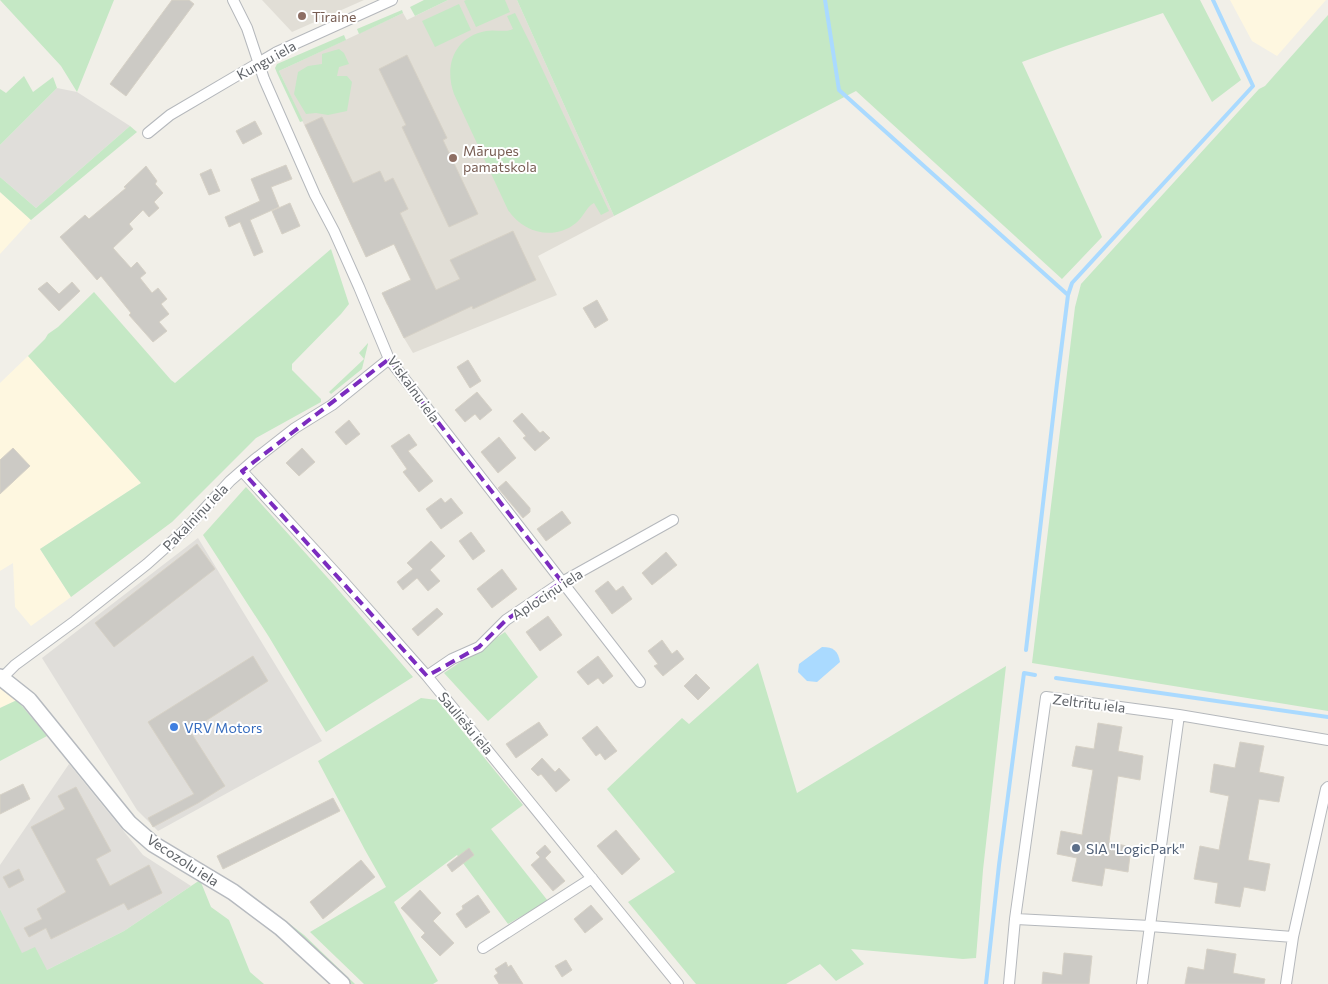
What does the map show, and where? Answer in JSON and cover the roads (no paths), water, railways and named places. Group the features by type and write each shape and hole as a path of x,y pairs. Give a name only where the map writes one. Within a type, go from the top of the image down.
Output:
{"street":[{"name":"Viskalnu iela","path":"233,0 247,28 264,79 313,190 334,231 389,359 640,682"},
{"name":"Kungu iela","path":"148,133 170,114 278,52 392,0"},
{"name":"Pakalniņu iela","path":"1,678 15,665 75,621 147,564 185,530 230,481 254,460 296,428 332,405 389,359"},
{"name":"Sauliešu iela","path":"242,472 343,581 427,676 678,984"},
{"name":"Aplociņu iela","path":"427,676 452,659 479,647 506,620 562,582 673,520"},
{"name":"Vecozolu iela","path":"1,678 28,700 129,823 153,844 233,892 280,928 342,984"},
{"name":"Zeltrītu iela","path":"1009,984 1015,919 1046,696 1328,740"},
{"path":"1142,984 1179,716"},
{"path":"1286,984 1293,937 1326,788 1328,787"},
{"path":"483,948 592,878"},
{"path":"1015,919 1150,926 1293,937"}],"water":[{"path":"822,647 835,650 840,662 817,682 807,681 798,672 799,664"}],"waterway":[{"path":"825,0 839,90 1068,295"},
{"path":"1026,650 1068,295 1072,283 1253,86 1213,0"},
{"path":"986,984 999,865 1024,673 1035,675"},
{"path":"1056,678 1328,717"}],"place":[{"name":"Tīraine","path":"302,16"},
{"name":"Mārupes pamatskola","path":"453,158"},
{"name":"VRV Motors","path":"174,727"},
{"name":"SIA \"LogicPark\"","path":"1076,848"}]}
